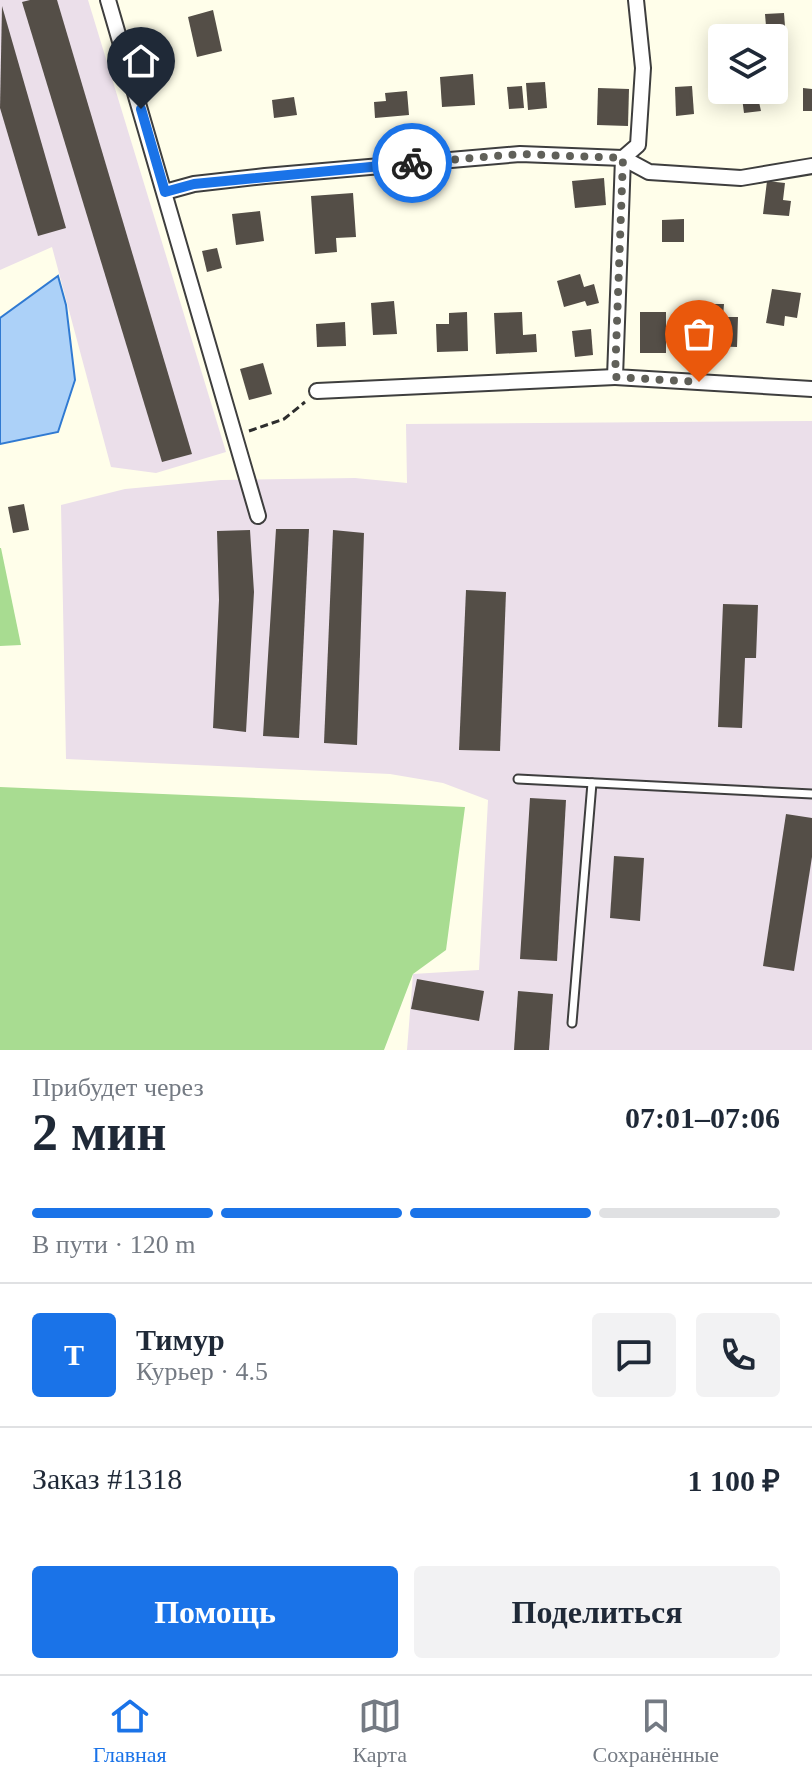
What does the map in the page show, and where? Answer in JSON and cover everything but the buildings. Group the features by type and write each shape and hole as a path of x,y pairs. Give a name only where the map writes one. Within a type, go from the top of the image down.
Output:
{"street":[{"path":"108,0 258,516"},
{"path":"615,377 623,158 638,145 643,68 636,0"},
{"path":"165,192 194,184 250,177 520,154 623,158 649,172 741,178 812,166"},
{"path":"317,391 615,377 812,389"}],"lane":[{"path":"518,779 812,794"},
{"path":"572,1023 592,783"}],"path":[{"path":"234,436 284,419 317,391"}],"shaded area":[{"path":"0,0 88,0 226,452 156,473 111,467 52,247 0,270"},
{"path":"812,421 812,1050 407,1050 413,974 479,970 488,800 443,783 390,774 66,759 61,505 125,489 221,480 355,478 407,483 406,424"}],"green space":[{"path":"1,548 21,645 0,646"},
{"path":"0,787 465,807 446,950 413,974 384,1050 0,1050"}],"water":[{"path":"58,276 66,305 75,380 58,432 0,444 0,318"}],"way so far":[{"path":"412,163 520,154 584,154 623,158 615,377 699,382"}],"route":[{"path":"141,109 165,192 194,184 412,163"}]}
